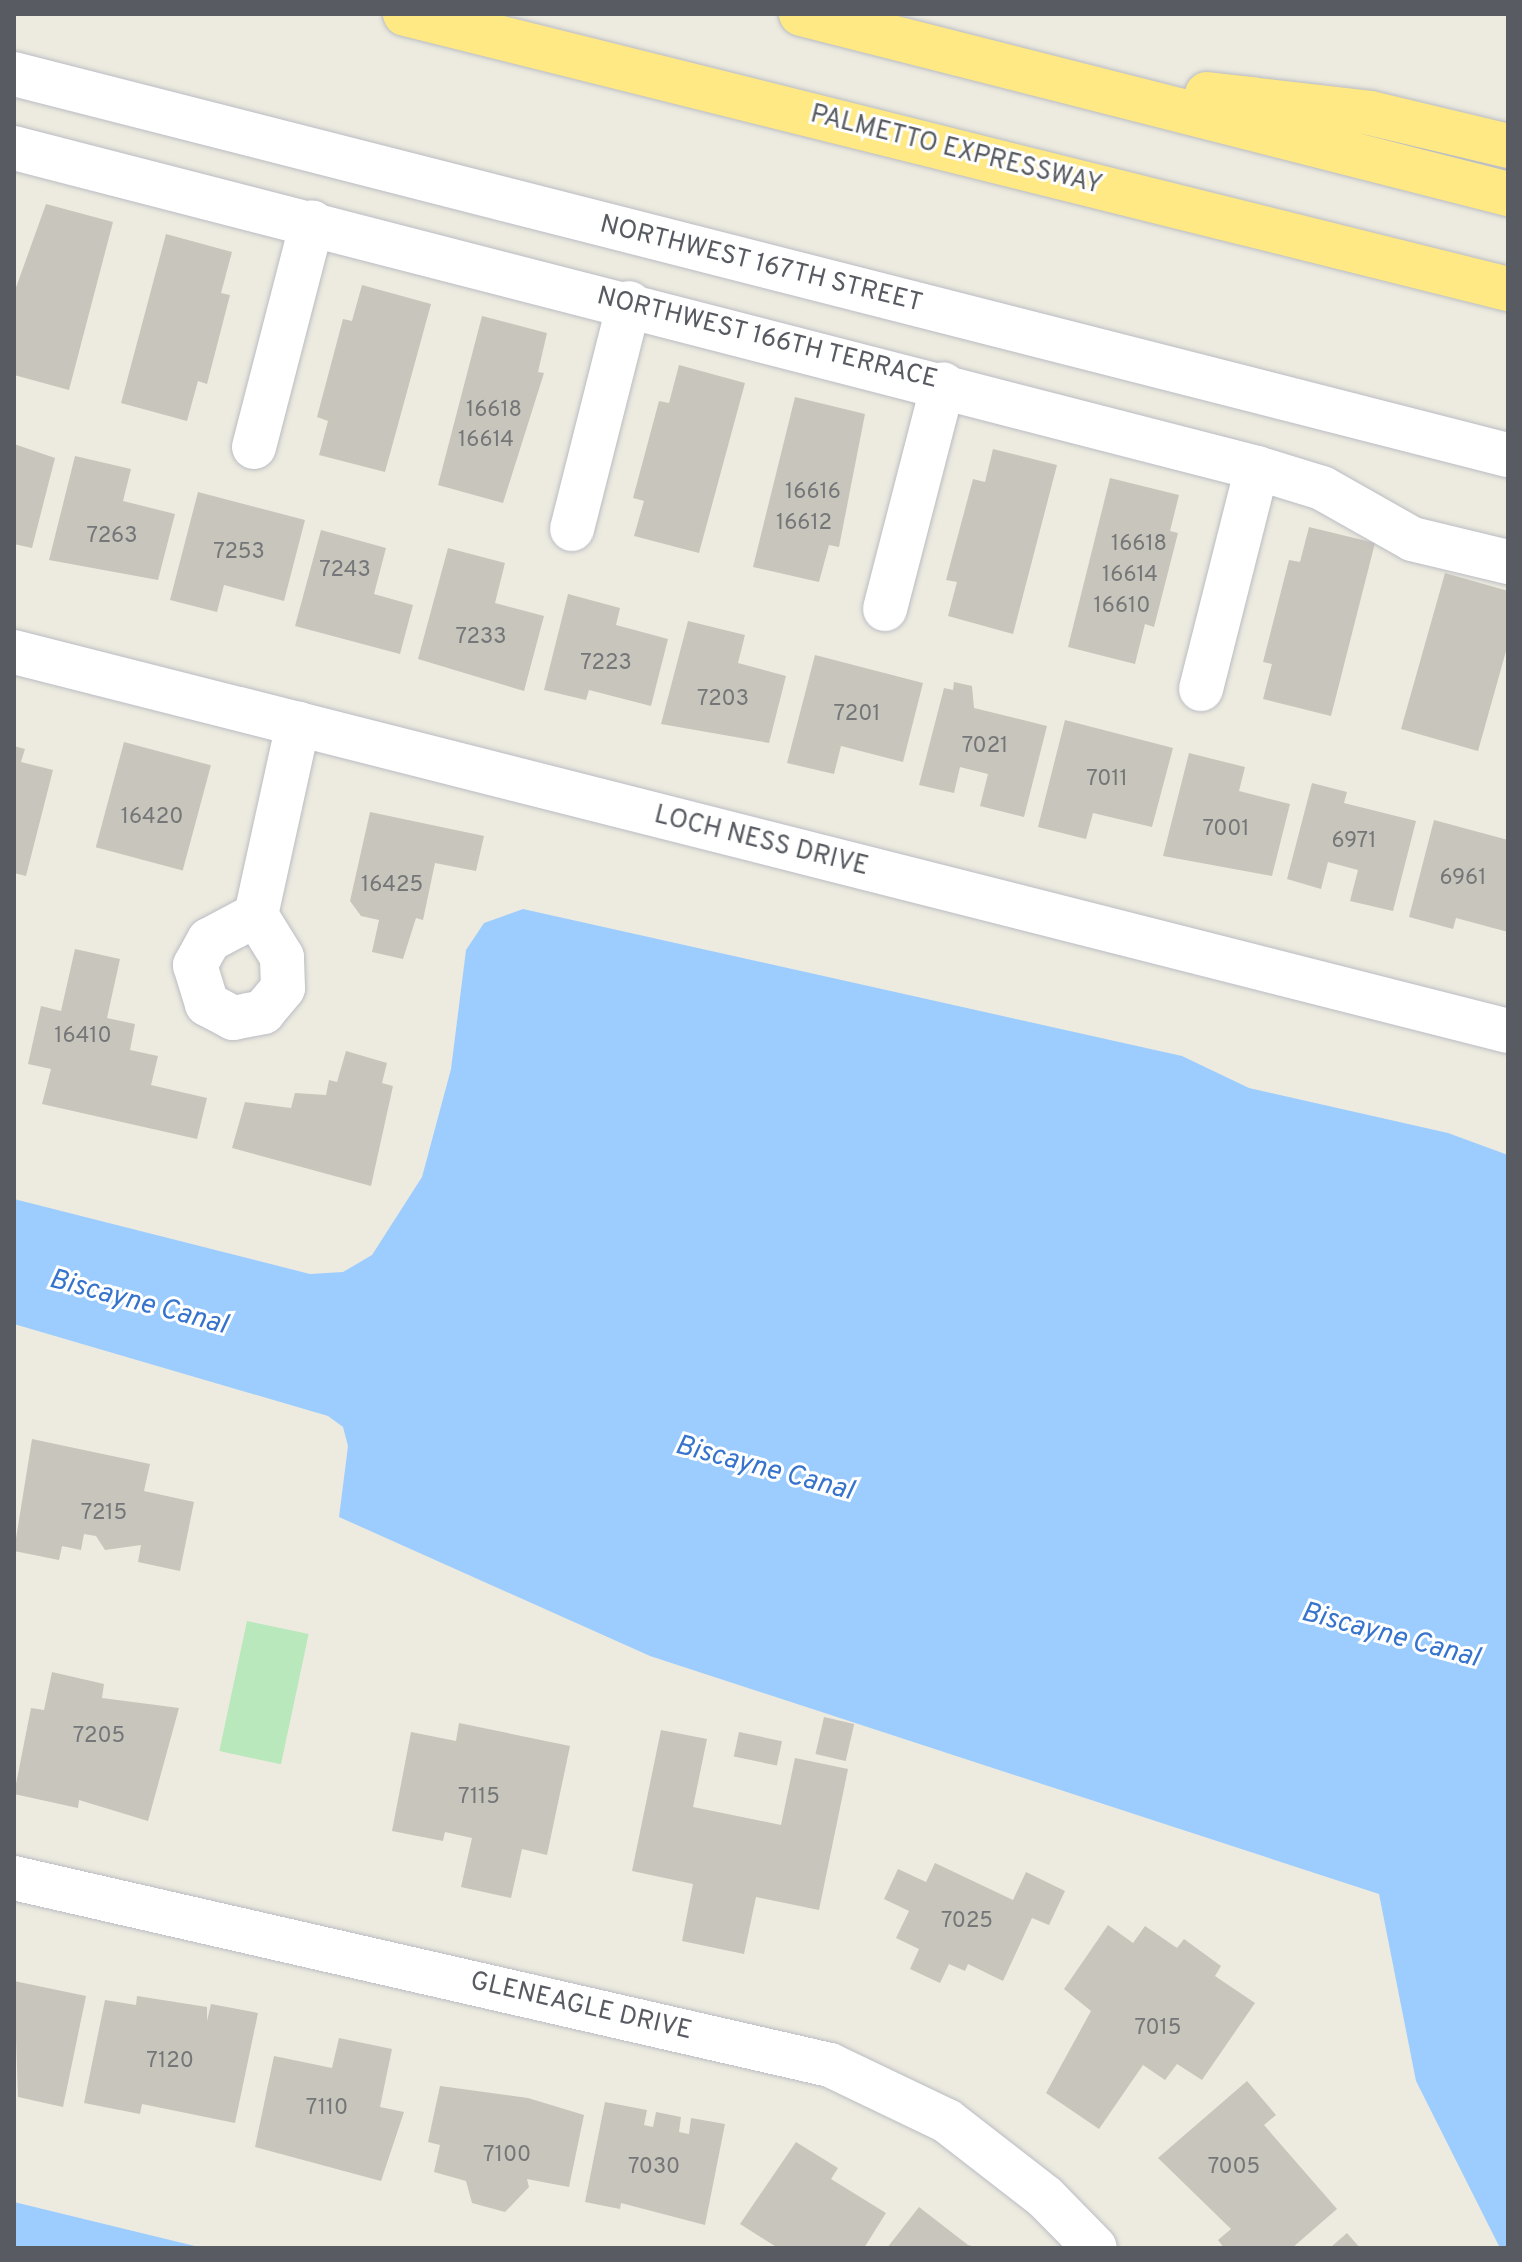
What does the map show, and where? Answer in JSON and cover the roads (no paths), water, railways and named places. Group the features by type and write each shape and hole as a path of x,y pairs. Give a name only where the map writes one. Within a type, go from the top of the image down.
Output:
{"highway":[{"name":"PALMETTO EXPRESSWAY","path":"405,14 1508,289"},
{"path":"801,14 1508,194"},
{"path":"1034,74 1370,113 1508,146"}],"street":[{"name":"NORTHWEST 167TH STREET","path":"15,79 1508,455"},
{"name":"NORTHWEST 166TH TERRACE","path":"14,148 629,303 1257,468 1334,493 1412,539 1508,562"},
{"path":"254,447 312,222"},
{"path":"572,529 629,303"},
{"path":"885,609 943,384"},
{"path":"1201,689 1257,468"},
{"name":"LOCH NESS DRIVE","path":"14,652 1508,1031"},
{"path":"256,915 298,724"},
{"name":"GLENEAGLE DRIVE","path":"14,1878 830,2065 947,2121 1045,2197 1095,2248"}],"water":[{"name":"Biscayne Canal","path":"523,909 1182,1056 1249,1088 1448,1133 1508,1155 1508,2248 1500,2248 1416,2081 1379,1894 650,1656 339,1517 348,1446 343,1427 328,1416 14,1324 14,1199 310,1274 343,1272 372,1255 422,1177 451,1069 466,950 484,923"},
{"path":"14,2202 203,2248 14,2248"}]}
